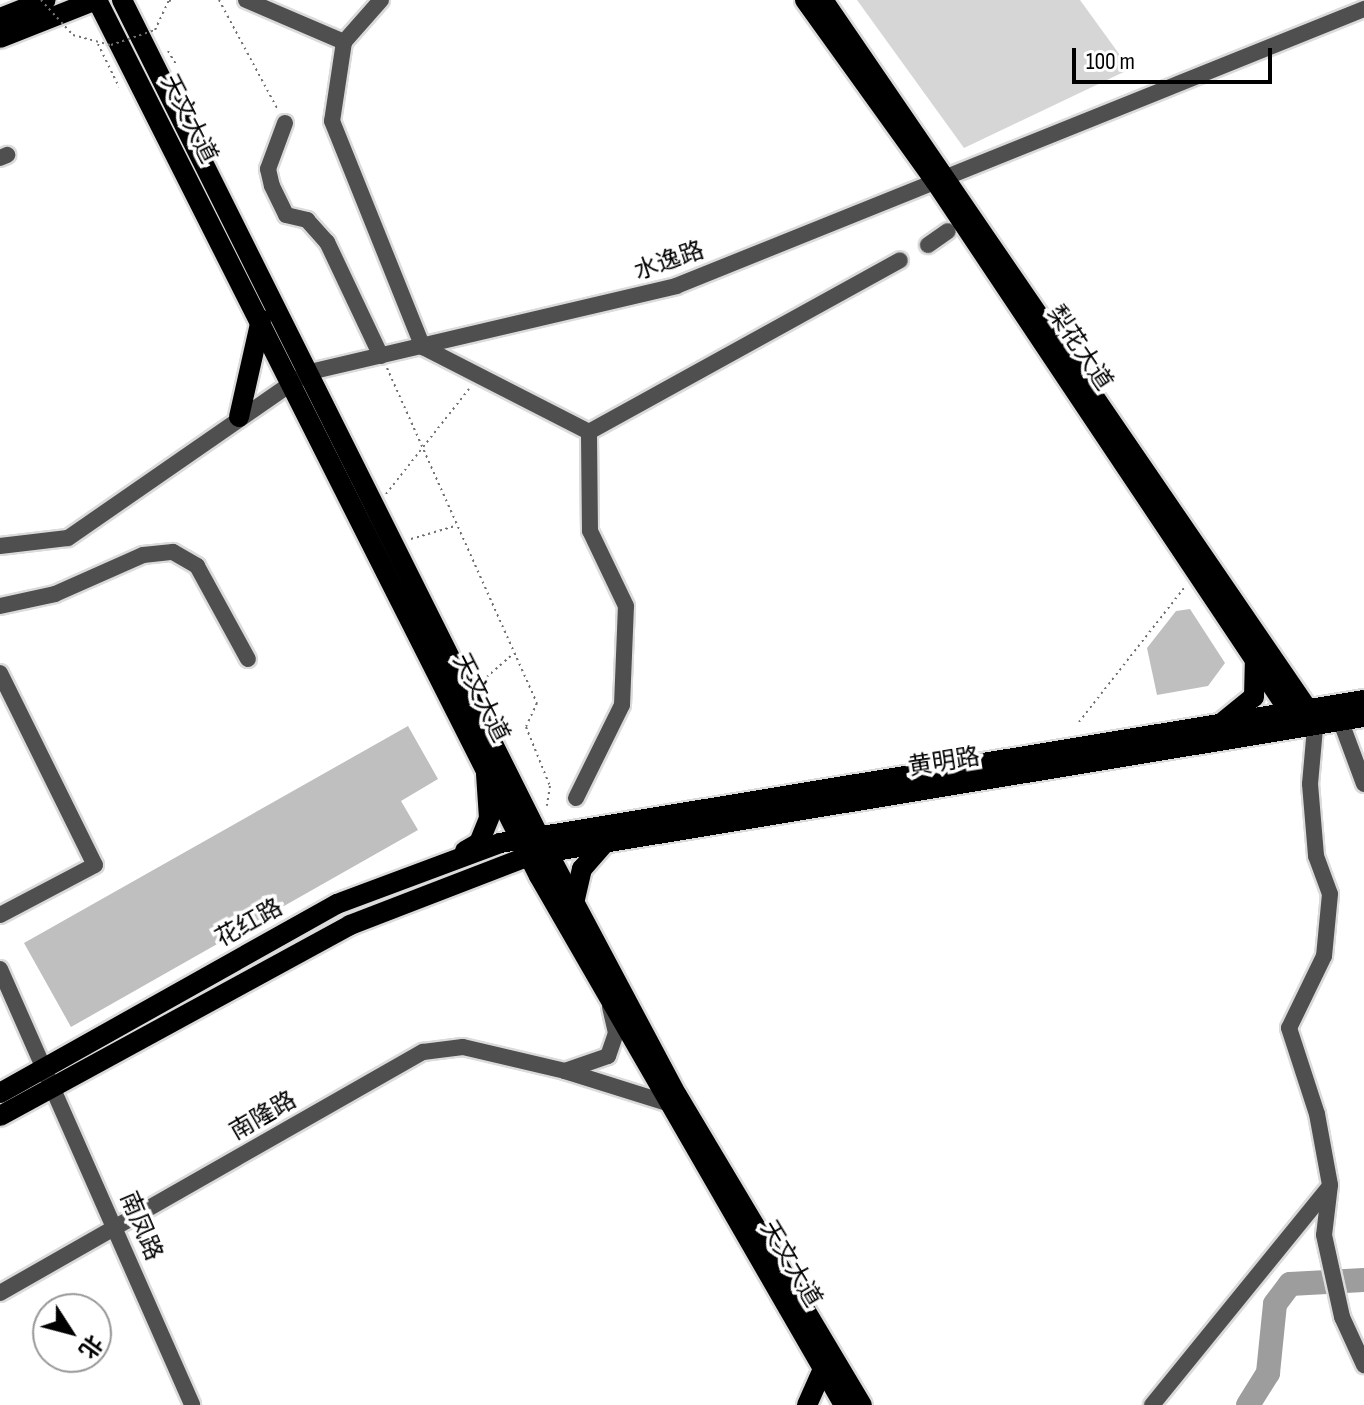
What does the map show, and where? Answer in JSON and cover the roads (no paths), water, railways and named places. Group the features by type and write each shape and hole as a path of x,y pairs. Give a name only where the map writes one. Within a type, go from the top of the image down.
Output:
{"main road":[{"path":"0,18 44,0"},
{"path":"0,38 96,0"},
{"name":"天文大道","path":"96,0 261,319 300,377 535,845 610,1006 844,1405"},
{"name":"天文大道","path":"122,0 485,762 535,845 575,899 677,1095 862,1405"},
{"name":"梨花大道","path":"805,0 942,178 1253,649 1306,721"},
{"name":"梨花大道","path":"823,0 1306,721"},
{"path":"239,417 261,319"},
{"path":"1213,727 1254,697 1259,677 1253,649"},
{"name":"黄明路","path":"535,845 605,843 1306,721 1364,700"},
{"name":"黄明路","path":"535,845 1213,727 1341,722 1364,717"},
{"path":"456,857 479,843 489,818 485,762"},
{"path":"575,899 582,869 605,843"},
{"name":"花红路","path":"0,1116 50,1076 337,904 456,857 535,845"},
{"name":"花红路","path":"0,1093 50,1076 350,925 535,845"},
{"path":"337,904 370,898 370,908 350,925"},
{"path":"807,1405 823,1369"}],"street":[{"path":"246,0 344,42"},
{"path":"381,0 344,42 332,121 423,347 589,432"},
{"name":"水逸路","path":"0,546 68,538 300,377 676,286 1364,9"},
{"path":"285,123 268,169 272,186 286,215 307,220 327,242 381,356"},
{"path":"928,245 948,231"},
{"path":"589,432 900,260"},
{"path":"576,798 622,705 626,606 590,531 589,432"},
{"path":"0,606 55,594 143,555 173,552 197,566 248,659"},
{"path":"0,673 95,865 0,915"},
{"path":"1306,721 1316,856 1330,894 1324,956 1289,1028 1317,1114 1330,1185 1324,1235 1342,1317 1364,1365"},
{"path":"1341,722 1364,784"},
{"name":"南凤路","path":"0,969 50,1076 192,1405"},
{"path":"565,1071 608,1056 616,1033 610,1006"},
{"name":"南隆路","path":"0,1293 423,1052 463,1047 565,1071 664,1102"},
{"path":"1152,1405 1330,1185"}],"waterway":[{"path":"1248,1405 1268,1373 1275,1304 1290,1284 1364,1280"}]}
